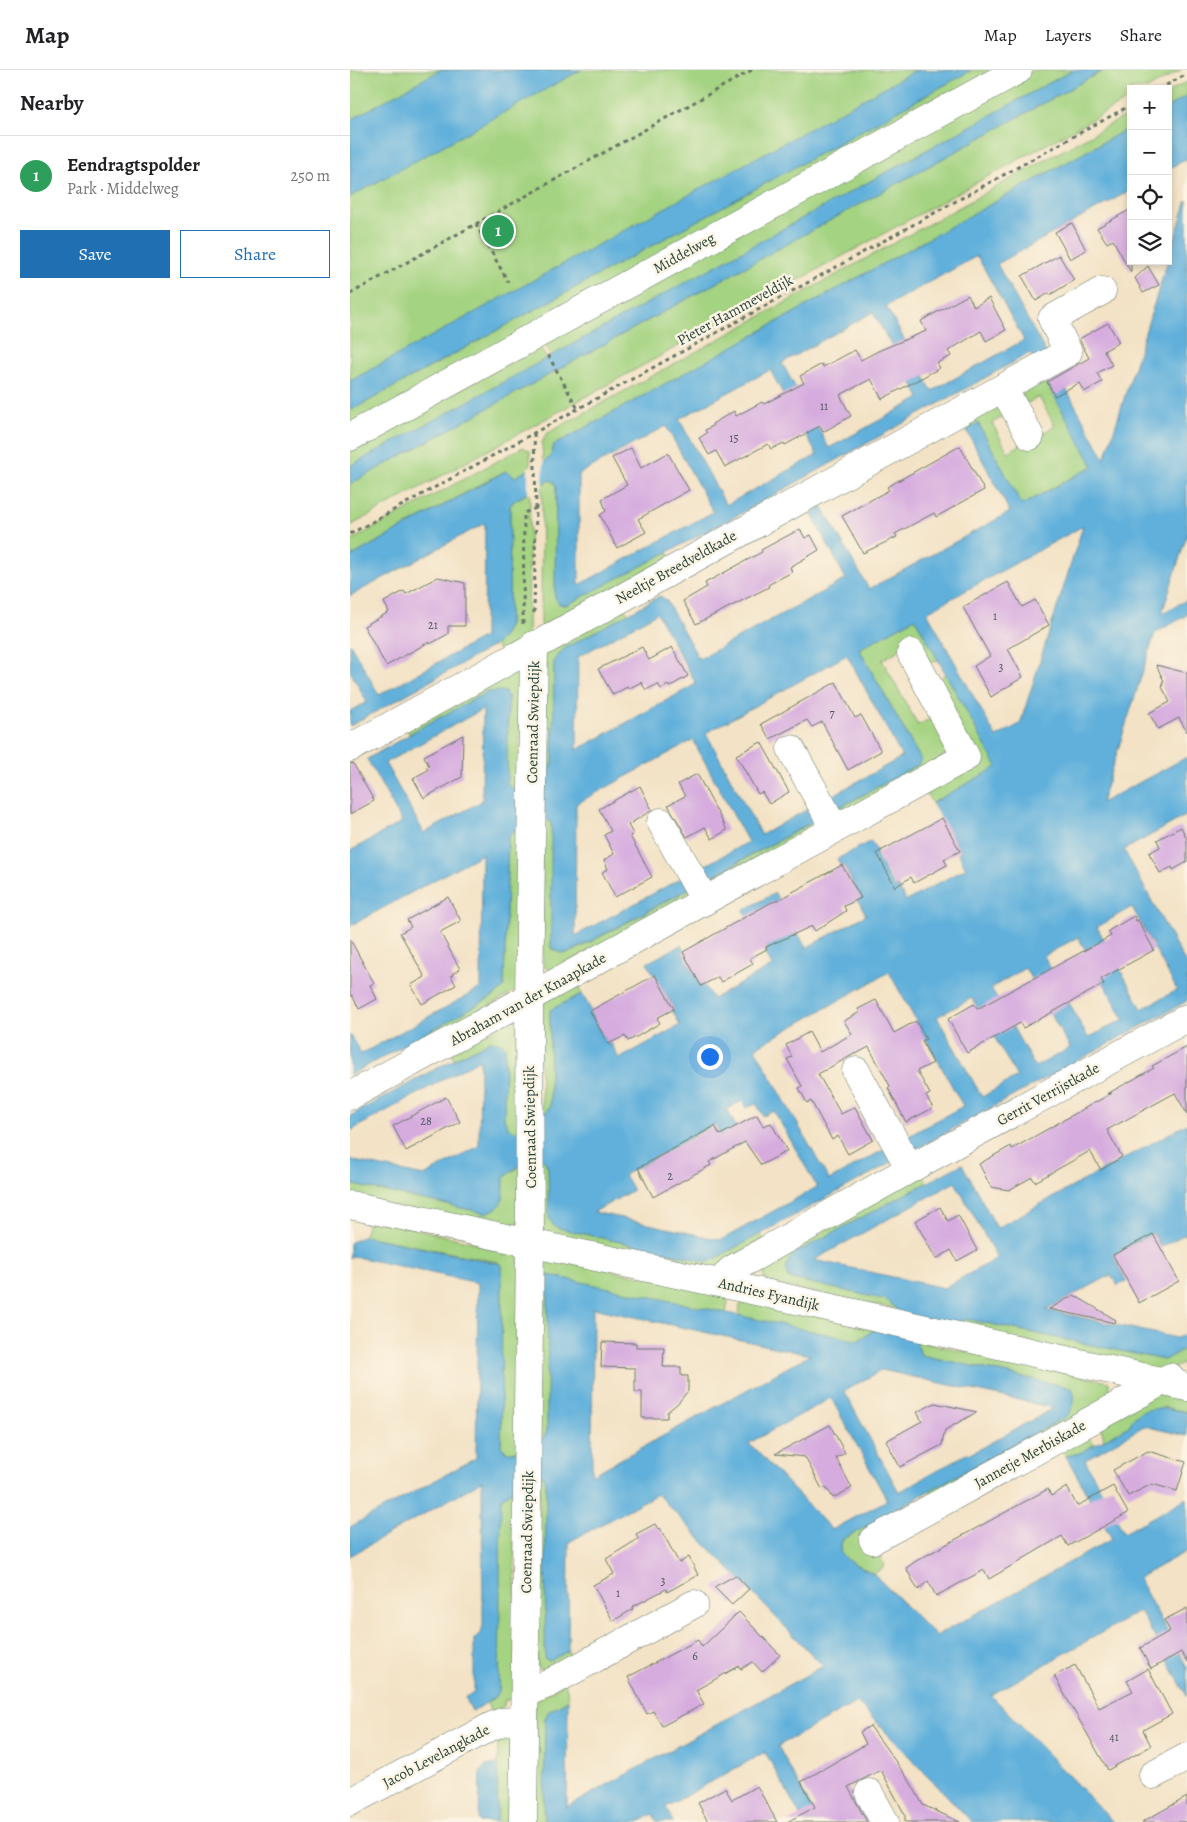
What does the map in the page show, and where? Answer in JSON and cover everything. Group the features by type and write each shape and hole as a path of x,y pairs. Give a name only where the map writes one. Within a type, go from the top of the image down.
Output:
{"street":[{"name":"Middelweg","path":"350,437 1018,70"},
{"name":"Neeltje Breedveldkade","path":"350,748 1068,352 1052,319 1102,291"},
{"path":"1003,388 1030,436"},
{"name":"Coenraad Swiepdijk","path":"524,1822 530,1244 528,999 534,645"},
{"name":"Abraham van der Knaapkade","path":"350,1096 528,999 697,886 827,815 966,757 911,654"},
{"path":"791,749 827,815"},
{"path":"661,822 697,886"},
{"name":"Gerrit Verrijstkade","path":"724,1284 726,1276 731,1270 903,1156 1187,1018"},
{"path":"856,1071 903,1156"},
{"name":"Andries Fyandijk","path":"350,1205 724,1284 1174,1384"},
{"name":"Jannetje Merbiskade","path":"873,1540 1174,1384 1187,1367"},
{"path":"525,1689 535,1689 548,1684 694,1604"},
{"name":"Jacob Levelangkade","path":"350,1802 490,1726 502,1722 524,1720"},
{"path":"1153,1775 1187,1757"},
{"path":"870,1793 885,1822"}],"path":[{"path":"350,294 752,70"},
{"path":"1166,85 1187,74"},
{"name":"Pieter Hammeveldijk","path":"350,534 1127,106"},
{"path":"476,224 508,282"},
{"path":"546,351 578,409"},
{"name":"Coenraad Swiepdijk","path":"534,433 536,505 534,645"}],"green space":[{"path":"350,70 943,70 350,391"},
{"path":"972,70 999,70 350,428 350,411"},
{"path":"1034,70 1073,70 552,356 545,344 547,339"},
{"path":"1104,70 1181,70 1154,85 1127,85 1127,100 350,526 350,484"},
{"path":"1187,82 1187,96 1172,105 1172,90"},
{"path":"1127,115 1127,129 554,445 550,458 543,462 542,443 546,434"},
{"path":"540,347 547,359 350,466 350,448"},
{"path":"1041,372 1093,466 1022,505 978,423 967,431 958,420 980,407 999,406 1006,415 992,423 1008,452 1055,426 1039,397 1024,405 1024,389"},
{"path":"523,447 530,451 530,469 515,478 505,471 350,557 350,541"},
{"path":"550,480 556,486 555,597 563,605 567,605 668,552 670,558 542,628 542,485"},
{"path":"530,492 528,635 503,655 495,645 509,625 510,506 514,501"},
{"path":"624,608 629,614 565,648 554,660 553,762 547,775 539,779 544,655"},
{"path":"915,618 939,660 927,662 913,642 882,660 918,725 932,718 948,750 947,754 842,818 832,812 918,765 921,760 859,649"},
{"path":"516,670 521,674 519,789 513,789 507,783 508,696 487,692 409,734 407,728"},
{"path":"945,673 998,767 932,803 926,792 977,758 936,684"},
{"path":"541,816 550,821 552,831 551,948 554,950 562,953 574,951 690,889 693,895 552,971 543,966"},
{"path":"821,818 823,823 714,888 702,882"},
{"path":"519,828 524,986 430,1039 425,1033 497,994 504,987 508,838 513,831"},
{"path":"574,980 582,994 550,1010 550,1106 542,1117 538,1007"},
{"path":"509,1021 517,1024 523,1127 515,1132 508,1127 504,1119 505,1047 490,1041 454,1059 452,1052"},
{"path":"538,1157 545,1161 548,1168 551,1221 558,1228 709,1262 761,1233 763,1239 709,1275 544,1239"},
{"path":"523,1165 519,1223 514,1228 350,1198 350,1184 485,1213 503,1200 504,1177"},
{"path":"920,1174 928,1182 797,1252 788,1278 888,1300 896,1309 767,1283 764,1278 764,1267"},
{"path":"369,1218 519,1253 520,1450 508,1453 501,1446 502,1266 498,1262 364,1236"},
{"path":"550,1259 721,1291 728,1302 726,1313 548,1275 547,1431 543,1439 537,1443 536,1272 544,1262"},
{"path":"754,1299 874,1330 859,1340 854,1340 739,1316 740,1305"},
{"path":"966,1319 1164,1360 1187,1347 1187,1361 1165,1373 950,1327"},
{"path":"916,1341 1109,1382 1110,1397 936,1497 930,1490 1067,1416 1074,1396 1072,1388 921,1355"},
{"path":"1163,1387 1187,1392 1187,1412 1164,1407 1104,1440 1101,1427"},
{"path":"1083,1432 1095,1444 1080,1453 1066,1456 1060,1445"},
{"path":"540,1475 543,1476 546,1482 550,1661 568,1651 574,1664 545,1673 537,1667"},
{"path":"513,1490 518,1700 505,1700 504,1706 491,1714 487,1703 499,1691 500,1503 503,1496"},
{"path":"868,1525 872,1558 879,1555 885,1566 874,1574 849,1561 840,1552 842,1540"},
{"path":"564,1683 567,1689 568,1700 549,1711 545,1718 544,1822 529,1822 534,1702"},
{"path":"498,1734 507,1738 518,1738 517,1822 497,1822"}],"water":[{"path":"440,70 581,70 350,197 350,120"},
{"path":"916,70 972,70 350,411 350,381"},
{"path":"1073,70 1104,70 350,484 350,466"},
{"path":"1187,96 1187,159 1172,167 1172,130 1172,105"},
{"path":"1127,129 1127,192 997,264 1105,459 1166,265 1172,265 1172,247 1187,200 1187,535 1162,613 1187,600 1187,615 1155,633 1101,803 1187,757 1187,815 1124,850 1187,966 1187,1001 709,1262 558,1228 553,1225 549,1218 548,1168 541,1158 524,1163 504,1177 503,1196 500,1204 492,1211 485,1213 350,1184 350,1160 424,1176 479,1146 480,1059 350,1131 350,1116 437,1068 490,1041 502,1044 505,1047 504,1119 508,1127 515,1132 542,1117 550,1106 550,1010 582,994 608,1045 611,1043 619,1059 680,1025 672,1010 674,1008 647,963 681,945 684,951 682,952 701,986 704,985 713,999 772,966 765,951 768,949 744,910 775,893 778,899 776,901 794,935 798,933 806,948 866,915 858,900 861,898 843,864 840,865 837,859 871,841 877,852 875,853 894,888 898,886 906,901 966,868 958,853 961,851 932,803 997,767 915,618 859,649 921,760 918,765 569,953 561,953 551,948 551,823 541,816 513,831 508,838 504,987 497,994 350,1075 350,1035 361,1054 481,988 482,854 350,926 350,851 402,822 367,759 487,692 500,691 505,692 508,697 507,783 513,789 519,789 547,775 553,763 554,660 565,648 660,596 666,600 699,659 846,579 811,513 822,507 869,589 1010,512 967,431 978,423 1022,505 1093,466 1030,353 734,517 567,605 559,604 555,597 556,486 550,480 514,501 510,506 509,625 501,639 495,645 350,726 350,711 367,702 350,671 350,643 379,695 484,637 485,523 350,596 350,557 506,471 515,477 550,458 554,445","holes":["977,256 1024,340 932,391 886,306","873,312 920,398 829,448 782,363","770,370 817,455 726,505 679,419","666,426 713,512 579,585 579,474","1083,526 1020,724 996,737 927,612","657,613 696,684 577,750 578,657","847,655 902,757 761,835 706,733","483,709 482,801 424,833 385,763","693,740 748,842 575,936 576,804","1132,907 1177,990 1142,1009 1097,927","1078,937 1124,1019 1088,1038 1044,956","1025,968 1070,1048 1035,1067 991,988","889,972 963,1106 829,1180 755,1048","972,998 1017,1077 982,1097 937,1017","742,1101 746,1108 756,1103 763,1116 774,1111 817,1187 721,1240 594,1212 633,1190 624,1175 715,1124 723,1139 738,1131 727,1109"]},
{"path":"1187,1124 1187,1233 1161,1247 1153,1233 1113,1255 1126,1281 1118,1286 1111,1275 1046,1310 1177,1338 1187,1333 1187,1347 1164,1360 967,1319 916,1341 921,1355 1072,1388 1074,1395 1073,1406 1067,1416 842,1540 840,1552 849,1561 874,1574 936,1636 1112,1539 1066,1456 1080,1453 1129,1426 1139,1414 1146,1410 1171,1409 1187,1412 1187,1436 1144,1426 1085,1460 1124,1533 1187,1498 1187,1551 1138,1578 1187,1667 1187,1696 1140,1611 991,1695 1113,1822 972,1822 857,1702 778,1746 819,1822 804,1822 765,1752 666,1807 673,1822 657,1822 653,1814 639,1822 544,1822 545,1718 549,1711 568,1700 567,1807 823,1666 657,1494 569,1542 568,1651 550,1661 545,1659 546,1482 543,1476 540,1475 501,1498 499,1691 484,1705 472,1711 465,1697 474,1693 474,1639 481,1633 483,1625 482,1481 350,1556 350,1527 476,1458 478,1283 352,1256 350,1258 350,1243 364,1236 501,1264 501,1446 505,1451 516,1452 529,1447 541,1439 547,1431 548,1275 859,1340 897,1315 896,1309 887,1300 788,1278 786,1270 788,1263 797,1252 962,1164 997,1228","holes":["955,1182 997,1258 944,1288 814,1260","593,1308 810,1355 592,1475","882,1370 1054,1408 899,1492 844,1391","831,1398 887,1500 832,1530 749,1443"]},
{"path":"497,1764 497,1822 479,1822 480,1773 485,1766"}],"pier":[{"path":"544,459 543,487 528,495 528,467"}],"building":[{"path":"1127,211 1127,265 1113,240 1107,243 1097,228"},
{"path":"1072,223 1086,250 1070,259 1055,232"},
{"path":"1059,255 1074,280 1050,295 1049,293 1036,301 1022,276"},
{"path":"1148,266 1159,285 1143,293 1135,278"},
{"path":"968,295 974,307 989,298 1006,330 986,341 981,331 948,351 951,356 937,363 940,368 882,399 871,379 840,395 851,416 823,432 820,426 785,445 784,443 771,449 768,444 725,467 716,451 709,455 699,438 707,433 705,430 713,426 712,424 734,411 736,416 804,383 800,376 822,364 823,367 855,350 861,360 926,331 921,321"},
{"path":"1108,323 1119,342 1104,351 1112,365 1097,373 1102,382 1084,392 1079,383 1055,396 1047,382 1089,358 1079,339"},
{"path":"960,446 984,490 936,517 934,513 895,534 897,537 863,553 842,516 889,490 887,487"},
{"path":"631,448 641,468 668,453 689,490 638,519 646,532 617,548 600,515 606,511 602,499 627,485 612,458"},
{"path":"800,529 805,538 811,535 819,550 790,567 792,572 768,585 769,587 696,624 683,601 707,587 705,583"},
{"path":"438,577 465,583 465,626 448,626 448,634 430,644 429,642 386,666 364,626 389,612 384,602 404,591 406,594"},
{"path":"1008,582 1022,607 1035,600 1049,625 1008,649 1023,677 991,697 974,666 990,656 963,607"},
{"path":"642,647 649,660 672,647 688,676 669,687 668,685 661,689 658,684 646,690 641,682 613,695 598,669"},
{"path":"1156,665 1187,673 1187,732 1179,718 1158,729 1149,713 1170,702 1162,687 1162,682 1164,681"},
{"path":"836,682 855,718 861,715 881,751 848,770 822,722 812,727 807,720 770,739 761,724"},
{"path":"463,735 462,777 424,798 413,778 428,770 426,767 429,766 424,756"},
{"path":"761,742 789,792 769,804 762,792 758,794 736,755"},
{"path":"353,763 374,801 350,814 350,764"},
{"path":"697,774 727,830 712,839 705,827 687,837 668,805 685,796 678,784"},
{"path":"640,786 652,810 628,825 633,834 630,836 652,877 615,897 602,872 608,869 604,860 614,854 604,835 611,831 599,809"},
{"path":"942,818 960,851 944,859 947,865 914,883 911,877 895,887 877,853"},
{"path":"1181,827 1187,839 1187,862 1173,870 1172,867 1160,873 1149,853 1160,847 1157,840"},
{"path":"842,865 861,898 844,906 846,911 815,931 812,926 766,947 767,949 750,958 753,964 721,982 718,977 701,986 683,952"},
{"path":"448,897 461,921 440,932 460,969 451,976 456,985 422,1004 411,985 425,977 400,933 411,927 407,920"},
{"path":"1134,916 1154,950 1101,979 1104,984 1023,1028 1020,1023 967,1053 948,1019 974,1004 979,1008 1111,936 1108,931"},
{"path":"350,939 374,983 370,985 377,999 359,1009 352,995 350,996"},
{"path":"655,975 674,1009 657,1018 660,1023 638,1036 628,1041 625,1036 608,1044 590,1011"},
{"path":"876,1000 894,1033 916,1021 926,1039 922,1041 933,1063 917,1071 930,1094 926,1096 933,1108 906,1122 888,1088 890,1086 869,1047 856,1053 818,1074 841,1114 855,1107 873,1140 848,1154 838,1136 832,1140 811,1101 807,1103 799,1088 802,1086 787,1059 792,1057 786,1045 809,1032 820,1052 852,1034 844,1021 860,1012 858,1009"},
{"path":"1187,1047 1187,1114 1175,1093 1107,1130 1122,1157 1101,1170 1090,1151 1035,1182 1032,1177 1009,1190 991,1187 979,1164 1011,1146 1012,1149 1112,1093 1107,1094"},
{"path":"446,1097 460,1122 406,1151 393,1126"},
{"path":"757,1115 763,1126 771,1123 787,1151 761,1165 745,1142 709,1162 711,1165 653,1197 638,1168 715,1126 720,1135"},
{"path":"940,1207 948,1221 958,1215 977,1250 957,1261 951,1250 936,1259 915,1221"},
{"path":"1153,1234 1179,1281 1139,1303 1113,1255"},
{"path":"1074,1295 1116,1320 1115,1323 1049,1309"},
{"path":"602,1342 636,1343 636,1347 664,1347 663,1367 681,1367 681,1376 688,1376 688,1391 667,1412 667,1418 642,1418 642,1392 635,1392 635,1368 601,1367"},
{"path":"935,1403 977,1412 945,1430 942,1445 900,1467 886,1441 922,1421 917,1412"},
{"path":"830,1425 845,1453 836,1458 852,1488 833,1498 826,1487 822,1489 805,1457 775,1454"},
{"path":"1148,1451 1186,1462 1177,1491 1152,1484 1128,1496 1113,1470"},
{"path":"1113,1486 1128,1513 1068,1546 1062,1536 989,1579 984,1570 936,1596 928,1581 918,1590 906,1568 1048,1489 1051,1496 1067,1487 1077,1506"},
{"path":"655,1524 658,1529 660,1528 679,1563 689,1557 698,1575 667,1592 666,1589 632,1607 633,1609 613,1621 593,1585 614,1574 606,1559 638,1539 636,1534"},
{"path":"736,1575 749,1589 732,1605 714,1587"},
{"path":"1187,1608 1187,1662 1181,1652 1151,1669 1140,1648 1170,1631 1164,1620"},
{"path":"739,1612 780,1655 762,1672 753,1662 741,1669 739,1666 696,1690 704,1704 662,1726 653,1711 647,1714 628,1677 698,1640 702,1647"},
{"path":"1075,1665 1099,1708 1133,1691 1127,1681 1148,1669 1172,1714 1143,1730 1151,1746 1108,1770 1054,1676"},
{"path":"870,1726 911,1783 923,1805 960,1822 905,1822 905,1815 881,1770 848,1787 867,1822 787,1822 815,1807 801,1782 866,1744 860,1732"},
{"path":"757,1786 777,1822 708,1822 698,1803 725,1788 732,1800"},
{"path":"1187,1797 1187,1822 1142,1822"}],"place":[{"name":"Eendragtspolder","path":"498,231"}]}
